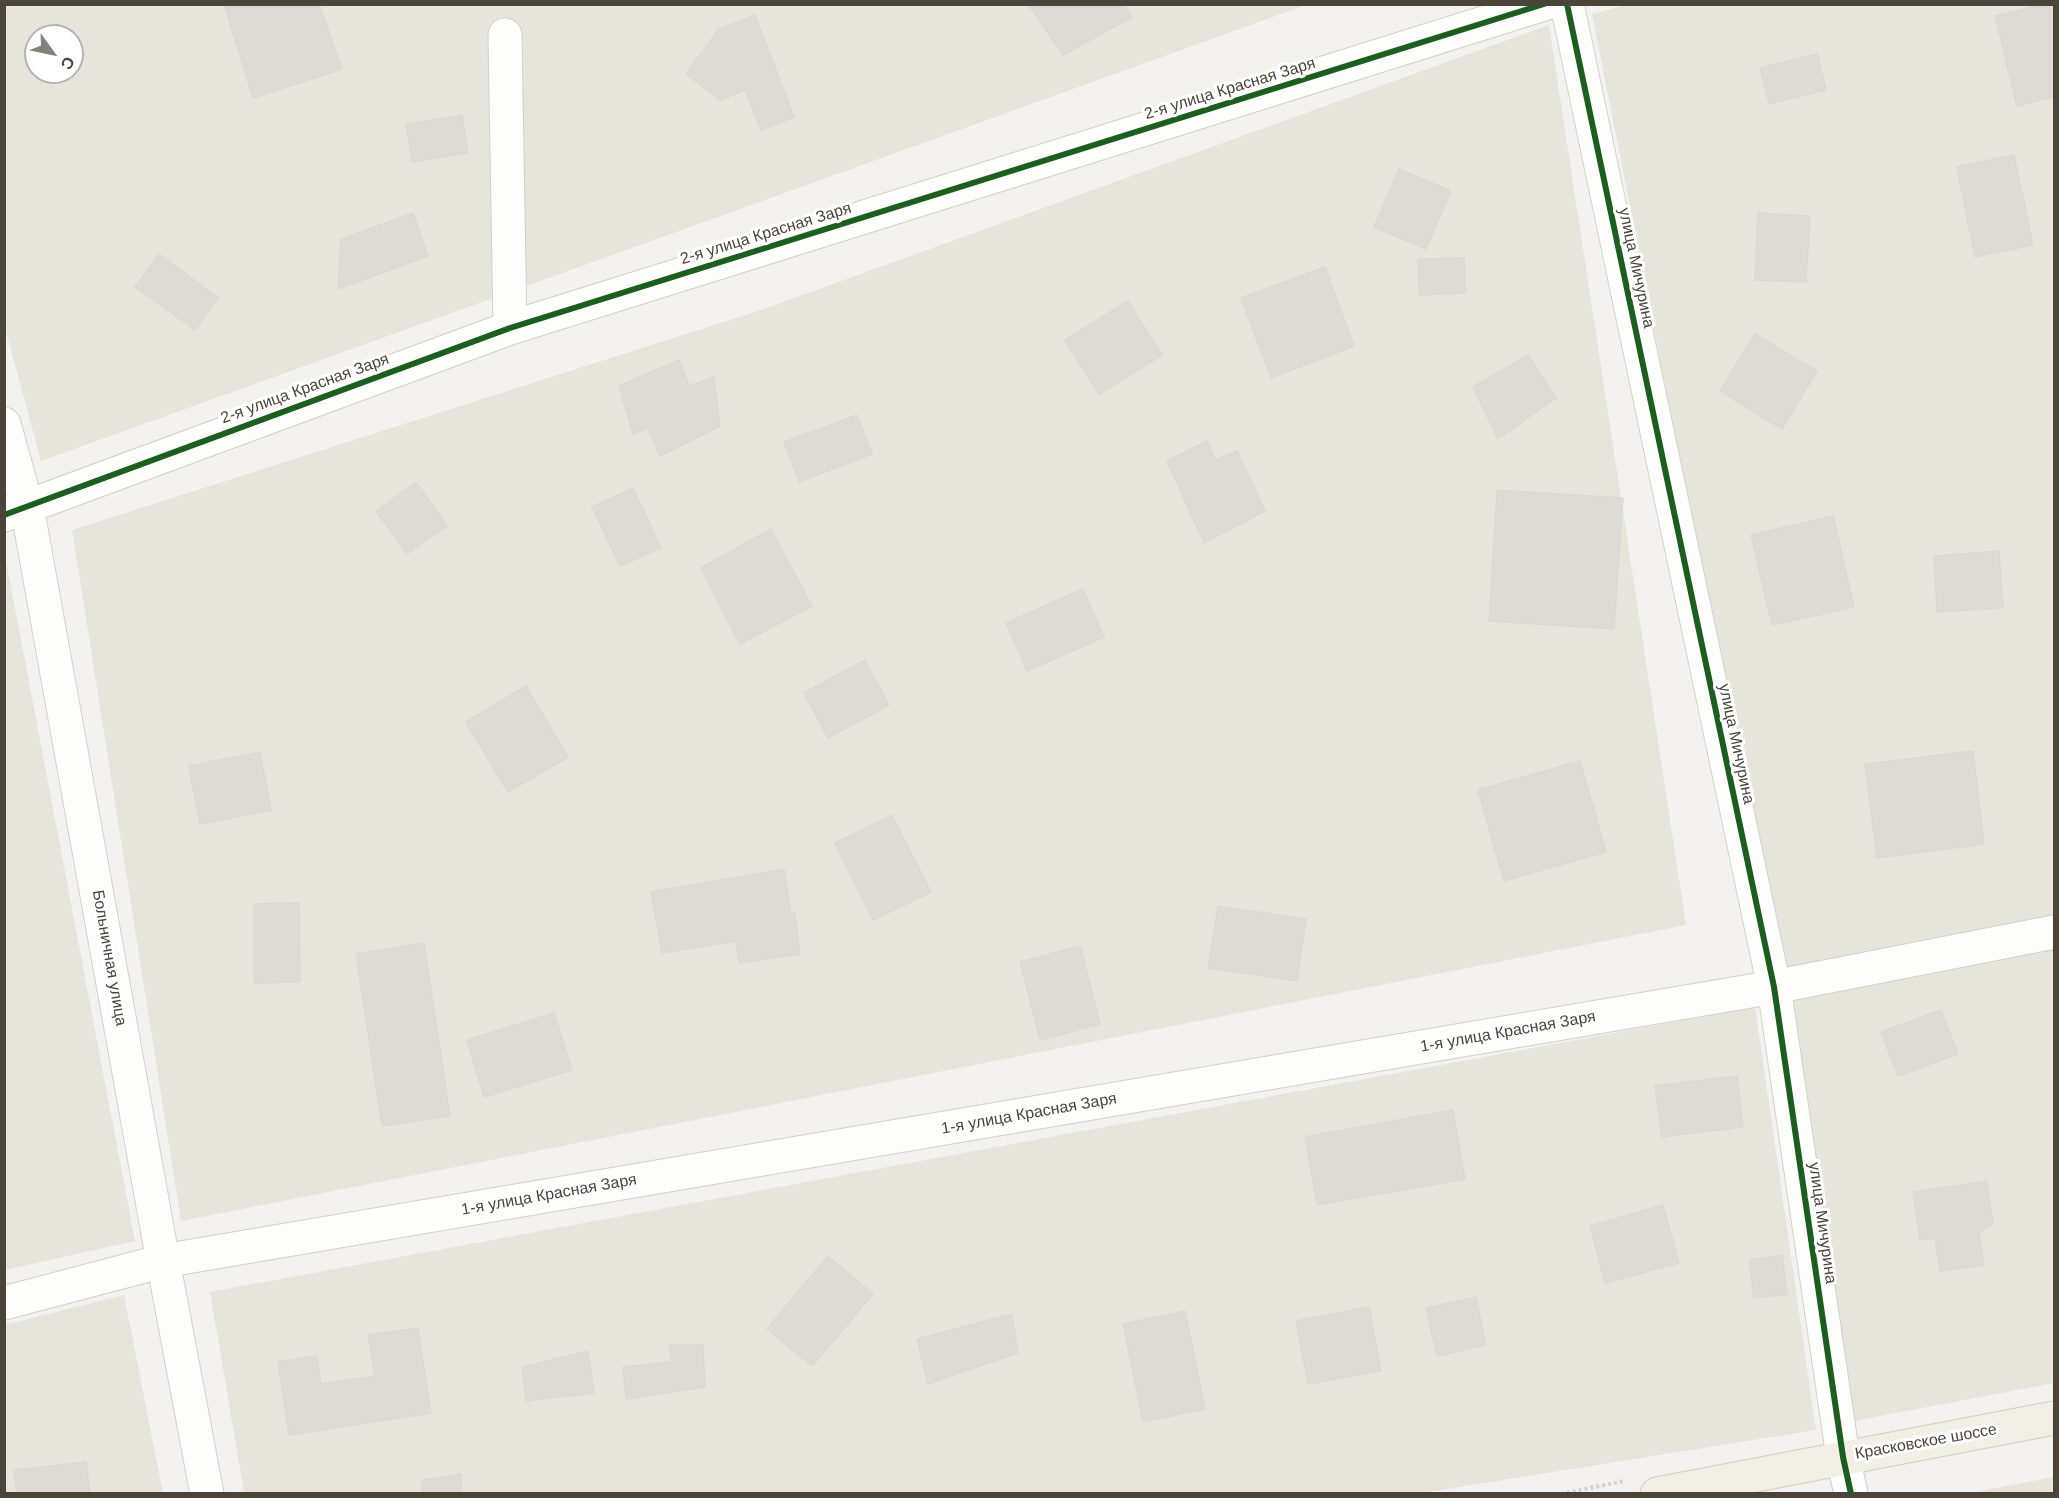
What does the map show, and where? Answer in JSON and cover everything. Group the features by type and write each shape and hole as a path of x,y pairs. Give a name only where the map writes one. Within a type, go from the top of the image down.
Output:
{"main road":[{"name":"Красковское шоссе","path":"1657,1494 2055,1418"}],"street":[{"name":"2-я улица Красная Заря","path":"16,511 510,328 1544,4"},
{"name":"улица Мичурина","path":"1567,4 1774,987 1843,1457 1851,1494"},
{"path":"505,35 510,328"},
{"name":"Больничная улица","path":"4,424 16,511 207,1494"},
{"name":"1-я улица Красная Заря","path":"4,1303 163,1261 1774,987 2055,932"}],"shaded area":[{"path":"1630,4 2054,5 2054,916 1781,974 1592,14"},
{"path":"4,5 1306,5 41,461 5,328"},
{"path":"1549,25 1686,925 181,1221 72,530 761,310"},
{"path":"4,550 135,1241 5,1270 4,1270"},
{"path":"2054,949 2054,1383 1849,1422 1788,997"},
{"path":"1755,1007 1816,1430 1422,1493 244,1493 210,1292"},
{"path":"124,1295 163,1493 5,1493 4,1325"},
{"path":"2054,1477 2054,1493 1970,1493"}],"building":[{"path":"224,4 319,4 342,69 253,98"},
{"path":"1028,4 1123,4 1132,17 1063,55"},
{"path":"2043,4 2054,4 2054,97 2017,106 1995,16"},
{"path":"755,15 794,117 761,130 745,90 720,100 686,74 719,29"},
{"path":"1817,54 1826,90 1769,104 1760,68"},
{"path":"462,115 468,153 412,162 406,124"},
{"path":"2014,155 2033,245 1975,257 1957,167"},
{"path":"1399,169 1451,191 1426,249 1374,227"},
{"path":"413,213 428,256 338,289 341,239"},
{"path":"1758,213 1810,216 1806,282 1755,280"},
{"path":"159,254 218,298 195,330 135,287"},
{"path":"1464,258 1465,293 1419,295 1418,259"},
{"path":"1325,267 1354,346 1271,378 1241,298"},
{"path":"1128,301 1162,355 1099,394 1065,340"},
{"path":"1755,334 1817,371 1782,429 1720,391"},
{"path":"1528,355 1556,398 1498,439 1473,387"},
{"path":"679,360 689,386 714,377 720,426 660,456 648,428 633,434 619,386"},
{"path":"857,415 872,454 799,482 784,442"},
{"path":"1207,441 1215,460 1237,451 1265,511 1204,543 1167,461"},
{"path":"416,482 447,526 407,554 376,511"},
{"path":"633,488 661,548 620,566 592,507"},
{"path":"1497,490 1623,498 1614,629 1489,621"},
{"path":"1833,516 1854,607 1772,625 1751,535"},
{"path":"771,529 812,606 740,644 701,568"},
{"path":"1999,551 2003,608 1937,612 1934,556"},
{"path":"1083,589 1104,637 1027,671 1006,623"},
{"path":"865,660 889,705 828,738 804,693"},
{"path":"526,686 568,757 508,792 466,722"},
{"path":"1973,751 1984,844 1877,858 1865,764"},
{"path":"260,752 271,810 200,824 189,766"},
{"path":"1580,761 1606,852 1504,881 1478,790"},
{"path":"892,815 931,892 873,920 835,843"},
{"path":"784,869 791,914 795,913 800,954 739,963 736,941 662,953 651,892"},
{"path":"299,903 300,982 254,983 254,904"},
{"path":"1218,906 1306,919 1297,981 1208,968"},
{"path":"424,943 450,1116 382,1126 356,954"},
{"path":"1080,946 1100,1024 1040,1040 1020,962"},
{"path":"1941,1010 1958,1054 1898,1076 1881,1032"},
{"path":"554,1013 572,1070 484,1097 467,1040"},
{"path":"1737,1076 1743,1127 1662,1137 1655,1086"},
{"path":"1453,1110 1465,1179 1317,1205 1305,1137"},
{"path":"1987,1181 1993,1224 1979,1232 1984,1265 1940,1271 1935,1238 1920,1240 1913,1192"},
{"path":"1663,1205 1679,1263 1605,1283 1590,1226"},
{"path":"1782,1255 1787,1294 1754,1298 1749,1260"},
{"path":"828,1256 873,1294 812,1366 767,1329"},
{"path":"1476,1297 1486,1345 1437,1356 1426,1308"},
{"path":"1369,1307 1381,1371 1308,1384 1296,1321"},
{"path":"1185,1311 1205,1409 1143,1422 1123,1324"},
{"path":"1012,1314 1018,1353 928,1384 917,1339"},
{"path":"418,1328 431,1413 289,1435 278,1362 317,1356 321,1384 375,1376 368,1335"},
{"path":"669,1345 703,1345 705,1387 626,1399 623,1367 672,1362"},
{"path":"588,1351 594,1393 526,1401 522,1367"},
{"path":"86,1462 90,1494 17,1494 14,1470"},
{"path":"461,1474 462,1494 422,1494 422,1480"}],"cycle path":[{"path":"4,515 510,328 1544,4"},
{"path":"1567,4 1774,987 1843,1457 1851,1494"}]}
